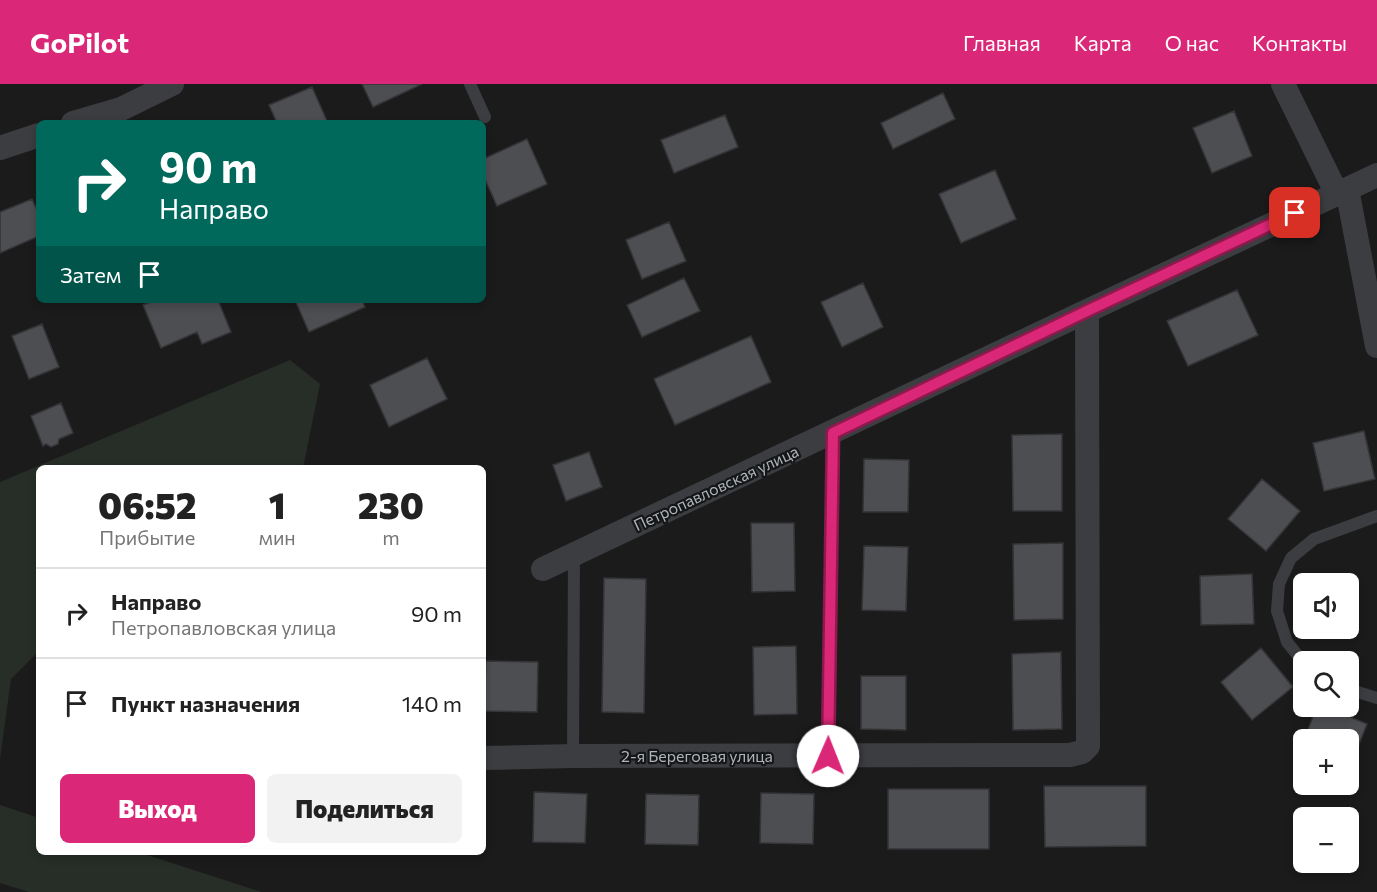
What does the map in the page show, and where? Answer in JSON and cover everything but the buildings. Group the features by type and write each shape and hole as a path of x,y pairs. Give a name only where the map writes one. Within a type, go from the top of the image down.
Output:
{"street":[{"path":"95,120 124,116 172,84"},
{"path":"1283,84 1342,192 1377,346"},
{"path":"0,148 36,136"},
{"name":"Петропавловская улица","path":"543,569 1377,176"},
{"name":"2-я Береговая улица","path":"486,758 1070,755 1082,752 1088,746 1087,311"}],"lane":[{"path":"470,84 485,117"},
{"path":"828,756 833,433"},
{"path":"1294,651 1287,642 1277,611 1279,584 1291,558 1314,539 1377,516"},
{"path":"573,756 574,554"},
{"path":"1359,692 1377,698"}],"shaded area":[{"path":"290,360 320,384 304,465 40,465"},
{"path":"36,467 36,654 11,679 0,759 0,482"},
{"path":"0,805 36,817 36,855 147,855 261,892 29,892 0,883"}],"route":[{"path":"828,756 833,433 1295,213"}]}
